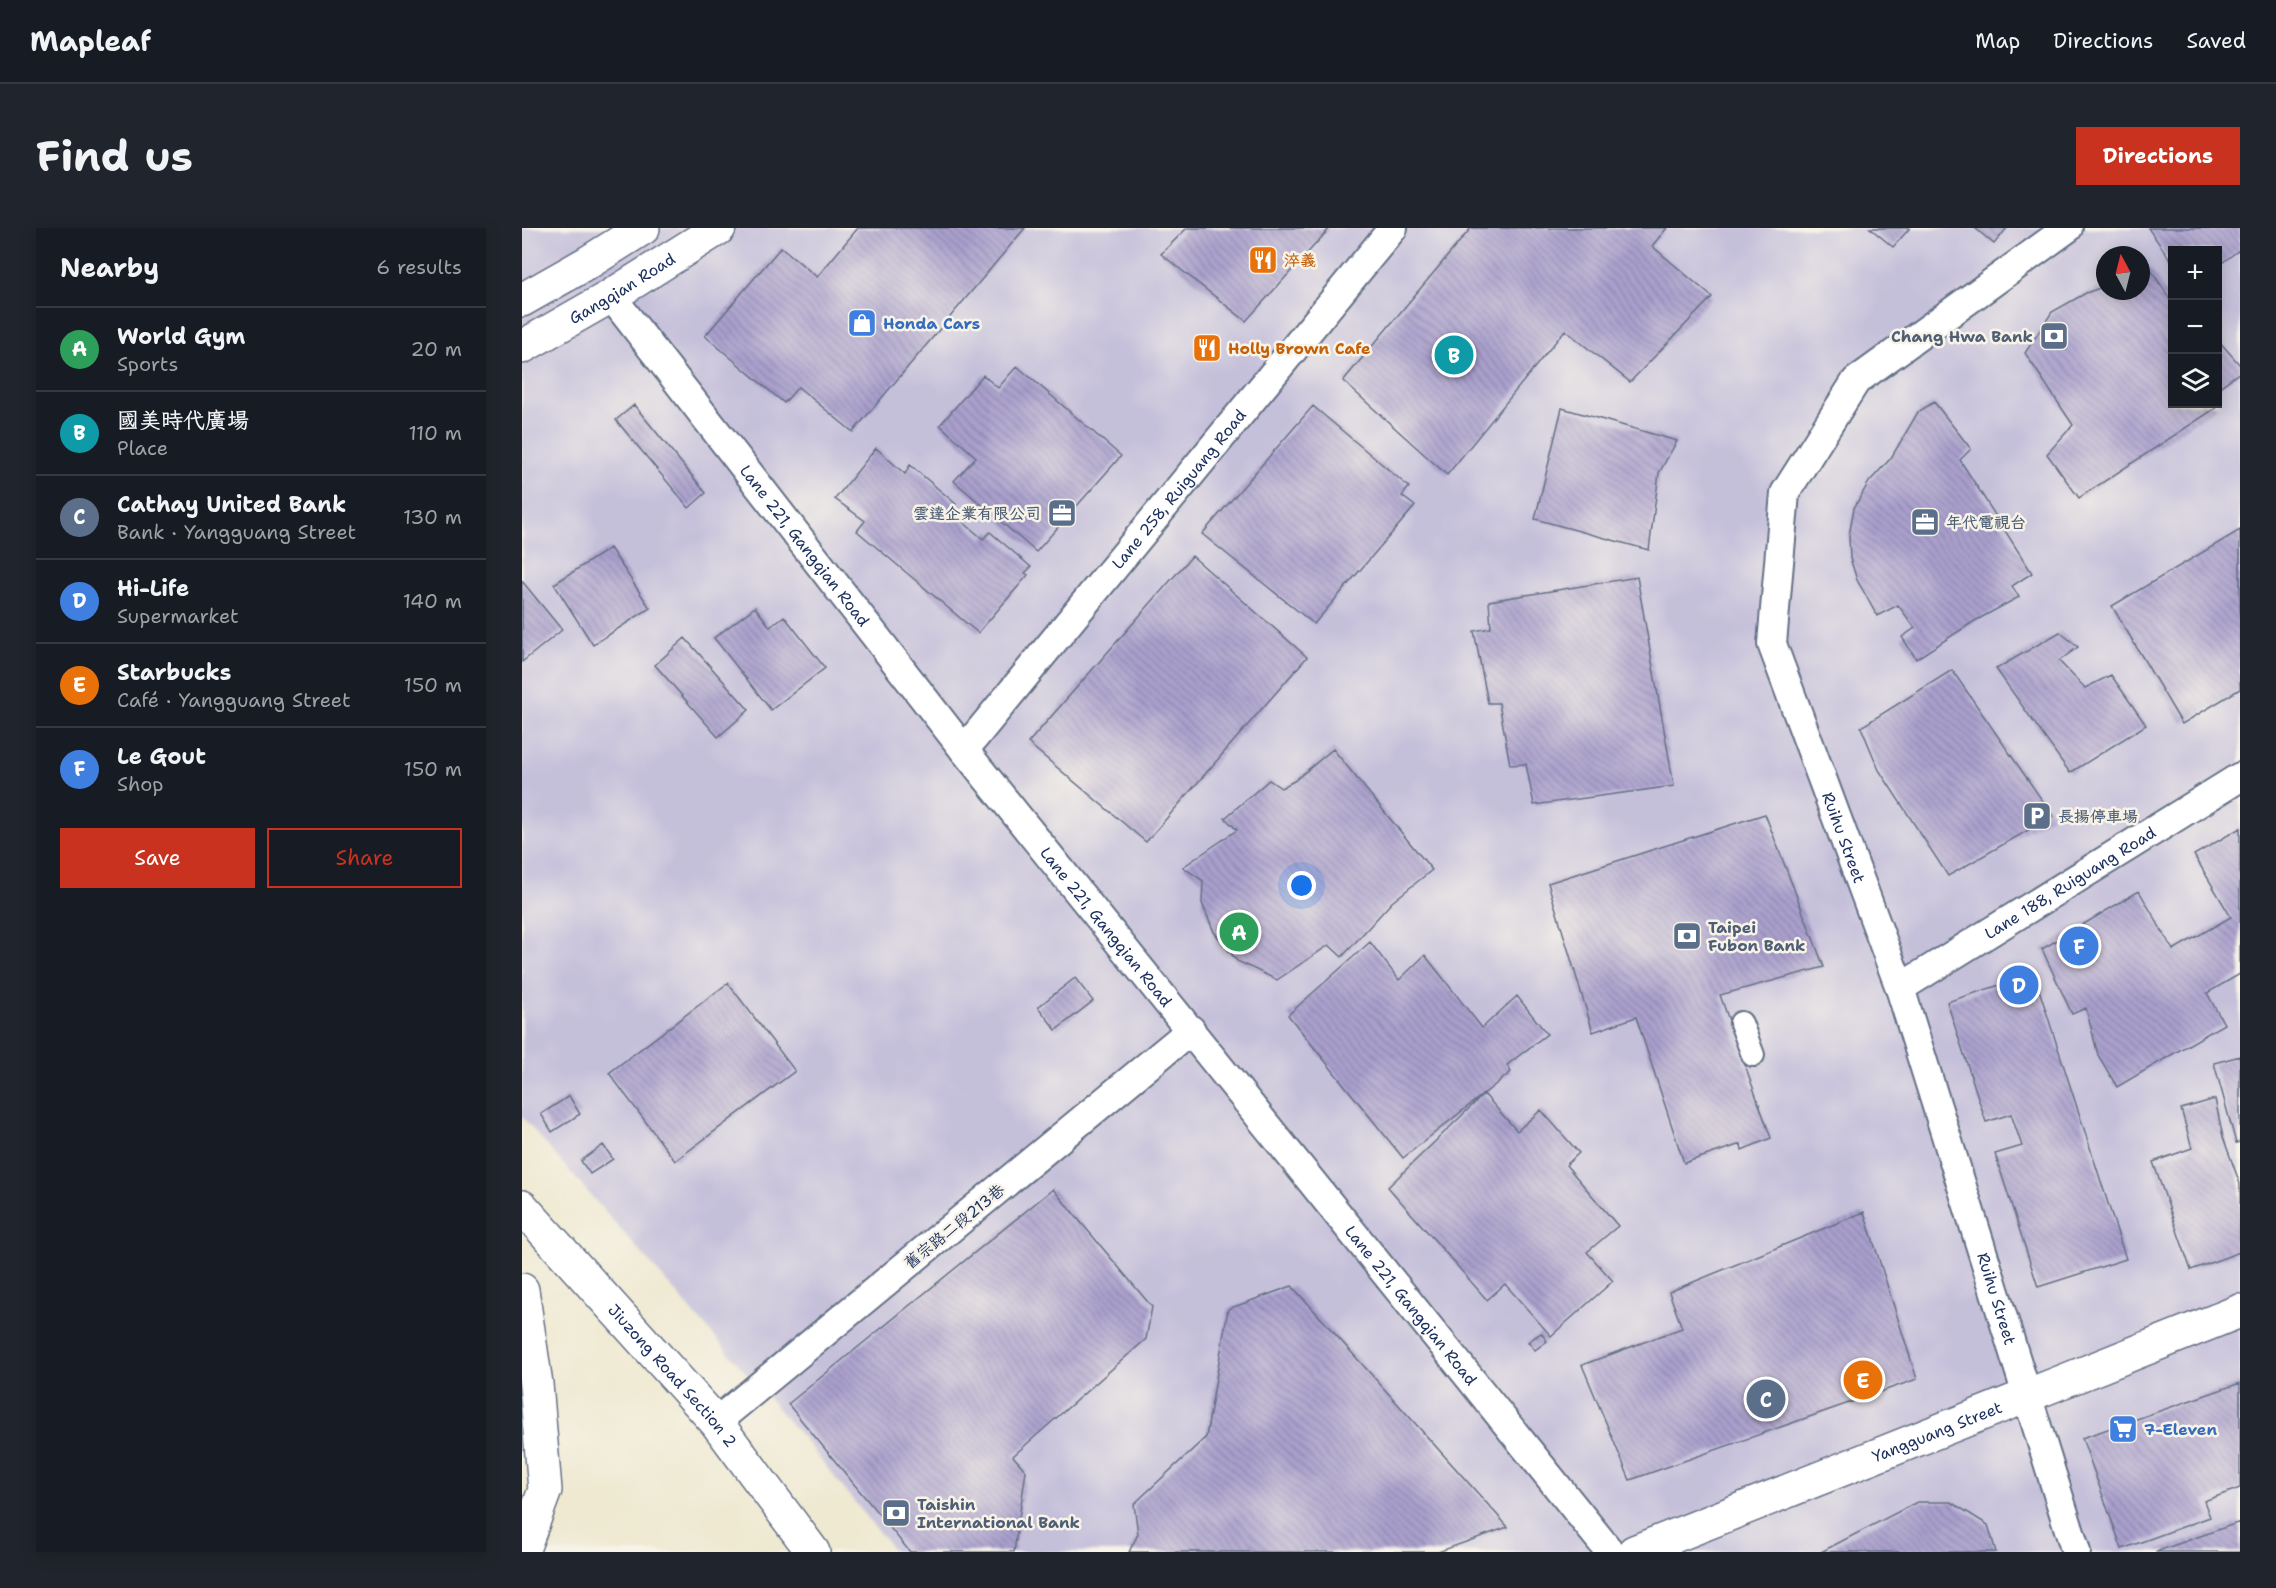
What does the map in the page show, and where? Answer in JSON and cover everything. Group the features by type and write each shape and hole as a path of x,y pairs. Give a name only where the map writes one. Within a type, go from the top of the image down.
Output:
{"main road":[{"path":"522,300 643,228"},
{"name":"Gangqian Road","path":"522,347 611,296 719,228"},
{"name":"Jiuzong Road Section 2","path":"522,1208 716,1422 813,1552"},
{"path":"522,1290 536,1384 545,1490 522,1552"},
{"name":"Yangguang Street","path":"1634,1552 2240,1311"}],"street":[{"name":"Lane 258, Ruiguang Road","path":"964,750 1393,228"},
{"name":"Ruihu Street","path":"2068,228 1856,381 1785,493 1772,644 1900,988 2076,1552"},
{"name":"Lane 221, Gangqian Road","path":"611,296 964,750 1611,1552"},
{"name":"Lane 188, Ruiguang Road","path":"1900,988 2240,777"},
{"path":"1739,1024 1753,1055"},
{"name":"舊宗路二段213巷","path":"716,1422 1191,1030"}],"shaded area":[{"path":"522,228 2240,228 2240,1552 895,1552 798,1432 522,1117"}],"building":[{"path":"858,228 1025,228 853,432 798,387 784,403 705,336 781,247 817,277"},
{"path":"1187,228 1330,228 1246,321 1161,254"},
{"path":"1471,228 1667,228 1652,246 1712,297 1630,382 1565,330 1447,475 1343,381"},
{"path":"1870,228 1910,228 1893,247"},
{"path":"1975,228 2007,228 1994,244"},
{"path":"2148,228 2240,228 2240,249 2222,263 2222,246 2168,246 2168,256"},
{"path":"2150,269 2168,296 2168,408 2216,408 2079,498 2047,454 2073,425 2025,353 2052,312 2096,289 2096,300 2150,300"},
{"path":"2222,345 2240,365 2240,372 2222,385"},
{"path":"1017,366 1121,456 1036,552 954,481 976,457 940,425 983,375 998,388"},
{"name":"年代電視台","path":"1934,402 1971,449 1960,460 2032,573 2012,586 2019,597 1973,622 1916,659 1902,637 1915,628 1898,605 1877,616 1857,580 1850,558 1849,536 1854,508 1869,482 1891,458 1918,412"},
{"path":"634,405 706,493 689,508 616,420"},
{"path":"1313,406 1409,487 1402,496 1415,506 1314,624 1202,534"},
{"path":"1562,408 1677,441 1659,473 1649,550 1535,519"},
{"path":"876,448 905,474 910,465 956,504 950,511 983,539 990,532 1031,567 1025,573 1028,575 978,633 857,531 865,521 835,499"},
{"path":"2240,530 2240,689 2182,724 2112,606"},
{"path":"610,548 650,608 593,645 554,584"},
{"path":"1192,556 1307,657 1146,842 1028,743"},
{"path":"1637,577 1674,786 1534,805 1526,764 1510,765 1499,703 1488,703 1474,631 1491,628 1489,601"},
{"path":"522,581 562,630 522,662"},
{"path":"755,607 770,627 784,616 825,668 771,710 714,638"},
{"path":"2060,632 2078,647 2059,661 2085,688 2111,675 2146,725 2070,773 1996,669"},
{"path":"685,638 749,710 718,737 655,665"},
{"path":"1952,670 2053,816 1948,876 1879,770 1861,727"},
{"path":"1333,749 1432,870 1392,902 1342,957 1329,945 1277,980 1237,961 1214,932 1202,903 1203,881 1183,867 1237,830 1225,818 1269,780 1281,788 1294,781"},
{"path":"1765,814 1824,967 1720,995 1771,1138 1742,1150 1741,1144 1684,1163 1636,1017 1593,1032 1548,883"},
{"path":"2240,828 2240,974 2207,993 2224,1024 2117,1087 2098,1055 2086,1008 2072,1014 2042,949 2139,891 2173,950 2231,917 2194,855"},
{"path":"1370,942 1399,980 1425,955 1482,1028 1517,996 1547,1034 1507,1065 1511,1072 1403,1158 1288,1015"},
{"path":"2034,974 2126,1259 2038,1287 1995,1154 2022,1146 2011,1114 1986,1122 1947,1002"},
{"path":"1075,978 1093,1001 1056,1030 1038,1007"},
{"path":"728,983 795,1071 675,1161 609,1073"},
{"path":"2240,1056 2240,1142 2236,1143 2214,1063"},
{"path":"1484,1094 1517,1131 1541,1110 1579,1153 1566,1165 1618,1226 1587,1252 1613,1281 1551,1336 1505,1284 1487,1300 1388,1187"},
{"path":"569,1096 580,1114 552,1132 541,1114"},
{"path":"2215,1099 2223,1137 2240,1184 2240,1252 2191,1270 2153,1162 2192,1148 2181,1109"},
{"path":"603,1145 613,1159 590,1174 581,1161"},
{"path":"1053,1189 1152,1307 1146,1339 1013,1456 1026,1471 1014,1552 910,1552 788,1404"},
{"path":"1864,1212 1917,1379 1630,1480 1582,1365 1682,1328 1669,1292"},
{"path":"1292,1286 1508,1527 1438,1552 1129,1552 1138,1534 1134,1504 1206,1437 1228,1309"},
{"path":"1541,1333 1547,1341 1535,1350 1528,1342"},
{"path":"2240,1383 2240,1488 2204,1501 2210,1517 2122,1549 2082,1438"},
{"path":"1917,1502 1951,1502 1988,1525 1996,1552 1821,1552"},
{"path":"2240,1522 2240,1552 2155,1552"}],"place":[{"name":"淬義","path":"1263,260"},
{"name":"Honda Cars","path":"862,323"},
{"name":"Chang Hwa Bank","path":"2054,336"},
{"name":"Holly Brown Cafe","path":"1207,348"},
{"name":"國美時代廣場","path":"1454,355"},
{"name":"雲達企業有限公司","path":"1062,513"},
{"name":"年代電視台","path":"1925,522"},
{"name":"長揚停車場","path":"2037,816"},
{"name":"World Gym","path":"1239,932"},
{"name":"Taipei Fubon Bank","path":"1687,936"},
{"name":"Le Gout","path":"2079,946"},
{"name":"Hi-Life","path":"2019,985"},
{"name":"Starbucks","path":"1863,1380"},
{"name":"Cathay United Bank","path":"1766,1399"},
{"name":"7-Eleven","path":"2123,1429"},
{"name":"Taishin International Bank","path":"896,1513"}]}
